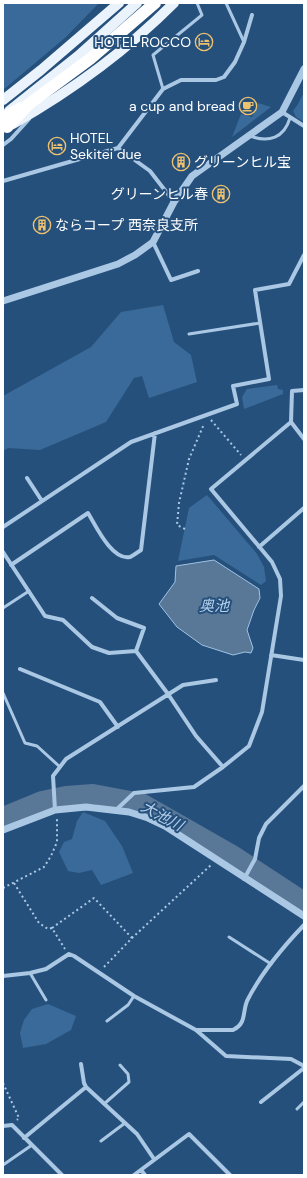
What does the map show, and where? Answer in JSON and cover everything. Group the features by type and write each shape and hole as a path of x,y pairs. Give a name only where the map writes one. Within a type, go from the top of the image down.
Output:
{"highway":[{"path":"4,120 33,108 155,3"}],"main road":[{"path":"3,100 120,3"},
{"path":"4,120 23,99 78,56 137,3"},
{"path":"33,108 118,53 174,3"}],"street":[{"path":"3,181 118,148 162,89 181,80 216,80 224,77 235,62 244,42 252,15"},
{"path":"3,301 118,264 135,255 152,242 174,202 192,176 282,112 304,69"},
{"path":"3,144 11,139 33,108"},
{"path":"282,112 304,126"},
{"path":"118,148 150,171 174,202"},
{"path":"152,242 171,280 198,271"},
{"path":"3,527 130,442 207,416 237,404 233,386 269,379 255,290 289,284 303,258"},
{"path":"304,390 292,391 291,422 304,439"},
{"path":"119,807 134,794 194,787 223,767 249,746 262,712 281,596 280,579 272,562 211,489 291,422"},
{"path":"12,565 88,514 109,547 119,555 130,557 141,550 156,433"},
{"path":"27,478 42,501"},
{"path":"259,546 304,508"},
{"path":"3,552 45,616 63,620 92,647 109,653 136,651"},
{"path":"92,598 117,618 144,628 136,651"},
{"path":"136,651 168,694 196,736 223,767"},
{"path":"271,655 304,660"},
{"path":"20,669 100,702 118,727"},
{"path":"56,810 53,776 66,759 184,685 216,680"},
{"path":"244,879 255,859 259,838 266,824 304,786"},
{"path":"3,830 56,810 86,807 119,807 165,826 244,879 304,916"},
{"path":"196,1030 233,1030 238,1028 242,1023 246,1002 270,964 304,925"},
{"path":"3,976 30,973 46,969 69,954 100,972 134,996 196,1030 226,1056 291,1059 304,1067 261,1102"},
{"path":"81,1064 86,1087 137,1134 154,1159"},
{"path":"24,1138 86,1087"},
{"path":"3,1126 12,1125 62,1175"},
{"path":"134,1175 189,1134 230,1175"},
{"path":"141,1170 145,1175"}],"lane":[{"path":"162,89 153,55 202,14 197,3"},
{"path":"226,3 244,42"},
{"path":"250,136 258,139 268,139 274,137 288,126 290,118"},
{"path":"188,334 260,324"},
{"path":"3,608 29,591"},
{"path":"3,693 25,743 37,746 60,767"},
{"path":"229,937 270,964"},
{"path":"30,973 46,1000"},
{"path":"107,1021 128,1005 134,996"},
{"path":"104,1104 129,1082 128,1074 120,1065"},
{"path":"297,1109 304,1102"},
{"path":"101,1141 124,1123"},
{"path":"3,1165 32,1145"}],"path":[{"path":"185,529 177,525 179,503 189,459 207,416 245,460"},
{"path":"3,888 44,866 51,856 57,842 56,810"},
{"path":"100,972 132,938 216,860"},
{"path":"14,883 39,923 48,930 94,898 132,938"},
{"path":"52,928 69,954"},
{"path":"3,1083 19,1118 12,1125"}],"shaded area":[{"path":"99,3 66,37 3,90 3,4"},
{"path":"304,92 304,122 296,117 293,111"},
{"path":"258,103 271,107 232,137 241,114 252,117"},
{"path":"163,305 174,342 191,355 197,382 149,398 142,376 134,378 106,422 40,450 8,448 3,451 3,396 91,347 121,312"},
{"path":"277,385 278,389 283,390 283,394 244,409 242,397 247,389"},
{"path":"207,495 257,554 264,567 266,581 261,585 214,555 178,561 189,508"},
{"path":"83,812 105,821 122,846 133,873 101,885 92,870 79,873 68,871 59,852 64,842 72,839 77,821"},
{"path":"48,1004 76,1016 71,1030 46,1044 23,1048 20,1033 24,1020 32,1009"}],"water":[{"name":"奥池","path":"214,560 259,589 260,598 247,630 253,648 251,653 245,652 233,655 202,645 177,627 159,604 175,582 176,566"}],"waterway":[{"name":"大池川","path":"3,817 42,801 66,796 93,794 141,803 234,856 304,902"}],"place":[{"name":"HOTEL ROCCO","path":"204,42"},
{"name":"a cup and bread","path":"248,106"},
{"name":"HOTEL Sekitei due","path":"57,146"},
{"name":"グリーンヒル宝","path":"181,162"},
{"name":"グリーンヒル春","path":"221,194"},
{"name":"ならコープ 西奈良支所","path":"42,225"}]}
